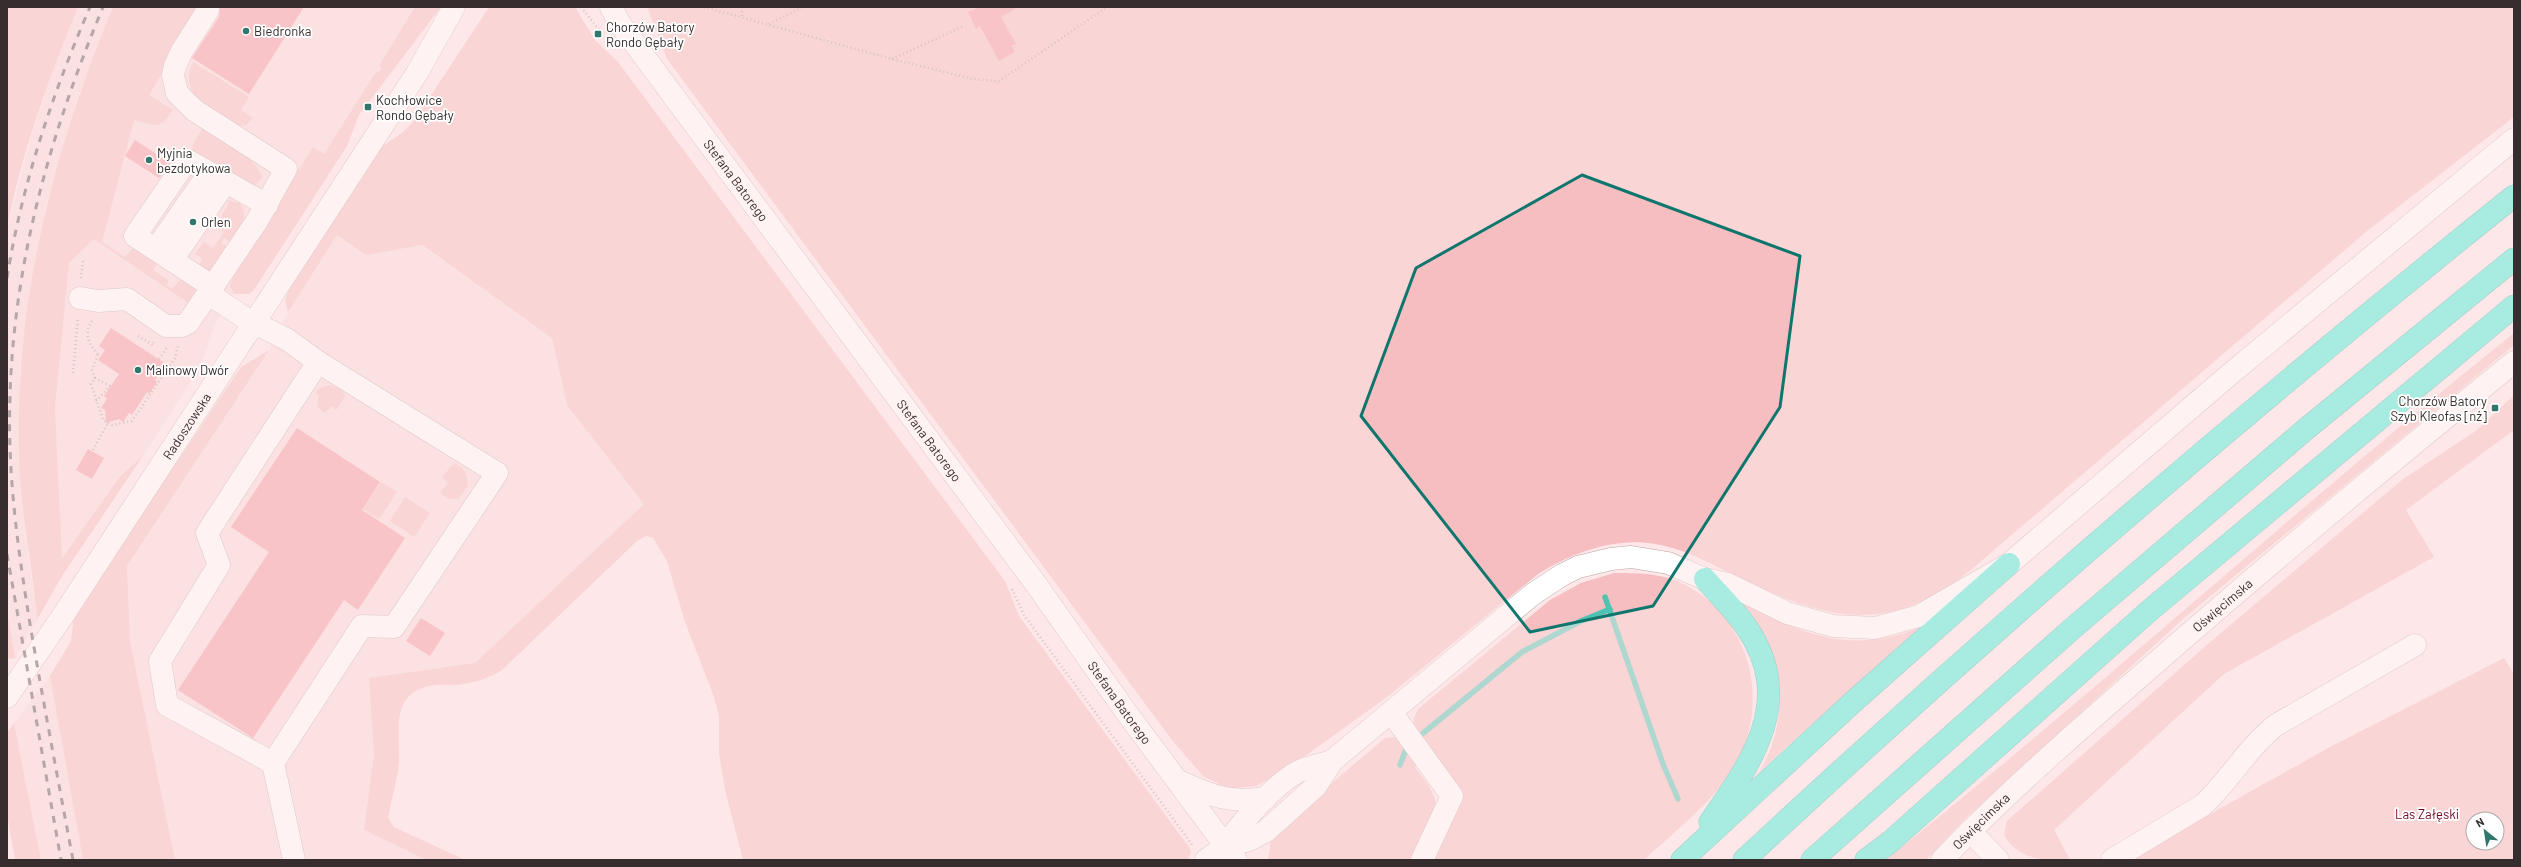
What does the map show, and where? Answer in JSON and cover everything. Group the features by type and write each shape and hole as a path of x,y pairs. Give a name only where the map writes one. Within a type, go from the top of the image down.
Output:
{"highway":[{"path":"1744,860 2001,626 2151,496 2514,196"},
{"path":"1812,860 2073,628 2294,440 2514,259"},
{"path":"1866,860 1890,842 2238,535 2514,306"},
{"path":"1684,858 1853,702 2009,564"},
{"path":"1684,858 1744,773 1763,735 1769,687 1762,658 1747,628 1705,579"}],"street":[{"name":"Radoszowska","path":"7,697 64,614 417,74 454,7"},
{"name":"Radoszowska","path":"417,74 469,7"},
{"name":"Stefana Batorego","path":"604,7 616,15 1038,588 1126,712 1231,853"},
{"path":"80,298 105,300 127,299 166,326 175,327 188,323 267,205 286,169 194,110 182,100 176,89 173,75 175,66 182,51 208,10"},
{"path":"1200,854 1231,853 1273,825 1316,786 1332,761 1533,594 1562,575 1578,567 1611,558 1649,558 1668,562 1705,579 1728,584 1788,613 1833,626 1875,628 1919,616 2009,564 2235,370 2514,139"},
{"path":"267,205 187,160 135,236 164,255 254,322 288,340 318,362 498,473 394,627 362,626 273,763 294,860"},
{"path":"164,255 217,178"},
{"path":"273,763 166,705 160,661 219,565 207,533 318,362"},
{"name":"Oświęcimska","path":"1942,860 2019,783 2182,640 2315,526 2514,362"},
{"path":"2112,860 2203,805 2216,794 2261,737 2276,725 2415,645"},
{"path":"1391,712 1452,796 1422,860"},
{"path":"1231,853 1241,824 1266,798 1301,770 1332,761"},
{"path":"1178,780 1218,798 1246,801 1266,798"},
{"path":"1970,831 1998,860"}],"path":[{"path":"581,7 600,31"},
{"path":"704,7 892,59 973,79 999,81 1107,7"},
{"path":"742,7 742,18"},
{"path":"768,24 803,7"},
{"path":"892,59 964,26"},
{"path":"96,402 110,386 96,378 92,370 99,354 88,341 87,332 105,300"},
{"path":"96,378 91,384 103,420 112,425 132,421 175,358 178,344"},
{"path":"159,359 164,352"},
{"path":"93,450 108,423"},
{"path":"1009,581 1024,615 1200,854"}],"highlighted area":[{"path":"1582,175 1800,256 1780,407 1653,606 1530,632 1361,416 1416,268"}],"shaded area":[{"path":"78,7 113,7 78,97 47,201 36,253 20,370 19,430 25,533 37,620 15,658 7,611 7,229 32,134 53,71"},
{"path":"161,7 421,7 216,321 200,367 143,456 116,479 82,533 62,560 55,408 69,263 94,239"},
{"path":"337,235 366,255 421,245 552,338 567,405 644,504 475,663 369,678 374,755 364,830 434,860 175,860 130,641 127,566 269,350 288,312"},
{"path":"50,676 83,860 41,860 14,723"}],"green space":[{"path":"7,7 78,7 57,61 28,144 7,229"},
{"path":"113,7 201,7 149,95 173,110 160,124 156,125 134,120 102,242 125,257 133,248 159,260 153,270 169,281 166,285 172,289 181,279 177,272 199,291 190,304 94,239 69,263 55,408 62,559 119,477 143,456 62,576 37,620 23,512 20,476 19,415 22,355 29,296 40,237 54,178 71,120"},
{"path":"415,7 441,7 359,115 347,146 254,290 249,294 234,294 230,285 232,278 313,147 324,154 376,72 378,73 382,68 379,66"},
{"path":"489,7 575,7 595,40 618,62 1005,581 1019,616 1189,847 1191,852 1188,860 743,860 725,790 719,753 719,716 714,697 685,622 667,561 653,538 646,536 637,541 502,670 486,678 468,683 425,687 414,692 406,700 401,709 399,719 399,763 388,818 394,827 465,860 427,860 364,830 374,755 369,678 475,663 644,504 567,405 552,338 422,245 366,255 337,235 288,312 285,300 294,278 383,146 403,132 414,121"},
{"path":"647,7 2514,7 2514,117 2367,231 1973,568 1944,589 1916,604 1889,612 1862,615 1834,613 1806,606 1776,595 1690,554 1667,546 1640,542 1594,548 1565,559 1538,574 1387,697 1287,769 1256,786 1228,789 1203,776 1172,740 667,59"},
{"path":"193,62 249,97 241,110 253,118 246,125 236,126 217,115 193,93 189,74"},
{"path":"202,129 228,143 245,155 253,162 262,178 254,186 193,152 192,146"},
{"path":"226,200 240,203 244,214 243,224 231,242 224,238 221,243 228,248 211,272 200,270 199,266 203,259 195,254 204,242 213,248 224,232 216,225 229,203"},
{"path":"2514,333 2514,345 2184,618 1966,818 1926,860 1886,860 2044,730 2356,463"},
{"path":"269,350 127,566 130,641 175,860 83,860 50,676 71,641 74,615 241,367"},
{"path":"331,385 342,390 345,397 336,410 331,406 325,413 317,407 319,395 315,393 320,388"},
{"path":"2514,395 2514,430 2406,510 2434,557 2224,674 2054,830 2070,860 2051,860 2033,857 2017,850 2010,844 2004,835 2007,821 2208,644 2403,479 2477,430"},
{"path":"455,464 461,467 465,472 468,486 458,499 450,499 440,493 448,482 442,478 450,467"},
{"path":"381,482 397,492 379,519 363,509"},
{"path":"405,497 430,513 414,537 390,521"},
{"path":"1614,573 1654,575 1677,581 1701,595 1720,612 1735,633 1746,656 1752,681 1753,707 1748,733 1739,758 1730,773 1720,787 1696,813 1644,860 1429,860 1461,791 1413,730 1414,718 1418,709 1550,600 1581,583"},
{"path":"1741,602 1792,627 1810,633 1845,640 1884,638 1910,631 1924,624 1760,771 1770,749 1777,727 1779,705 1778,684 1774,662 1766,641 1755,621"},
{"path":"7,611 15,658 7,659"},
{"name":"Las Załęski","path":"2504,658 2514,674 2514,860 2128,860 2330,747"},
{"path":"14,723 41,860 15,860 7,814 7,733"},
{"path":"1397,737 1419,762 1415,768 1426,781 1433,793 1436,803 1434,823 1417,860 1268,860 1271,840 1281,826 1385,738"}],"building":[{"name":"Biedronka","path":"220,7 304,7 249,94 192,58 219,17"},
{"path":"979,7 1018,7 1001,17 1016,44 1011,46 1015,52 999,61 980,26 976,29 968,12"},
{"name":"Myjnia bezdotykowa","path":"135,140 170,163 159,178 125,156"},
{"path":"111,328 166,364 155,380 157,382 149,394 147,392 132,415 129,413 123,422 119,419 106,423 105,410 101,408 107,399 104,396 119,374 98,360 105,350 99,346"},
{"path":"297,428 380,482 362,510 405,538 358,610 344,600 253,738 178,690 269,552 231,527"},
{"path":"88,449 104,458 92,479 76,470"},
{"path":"421,618 445,633 430,656 406,641"}],"waterway":[{"path":"1605,597 1663,764 1678,799"},
{"path":"1422,734 1522,652 1581,621 1610,609"},
{"path":"1400,765 1406,749"}],"railway":[{"path":"7,278 21,208 40,140 63,73 90,7"},
{"path":"73,860 32,636 23,577 12,487 10,457 10,396 13,345 19,295 27,246 38,197 67,101 103,7"},
{"path":"7,554 61,860"}],"place":[{"name":"Biedronka","path":"246,31"},
{"name":"Chorzów Batory Rondo Gębały","path":"598,34"},
{"name":"Kochłowice Rondo Gębały","path":"368,107"},
{"name":"Myjnia bezdotykowa","path":"149,160"},
{"name":"Orlen","path":"193,222"},
{"name":"Malinowy Dwór","path":"138,370"},
{"name":"Chorzów Batory Szyb Kleofas [nż]","path":"2495,408"}]}
